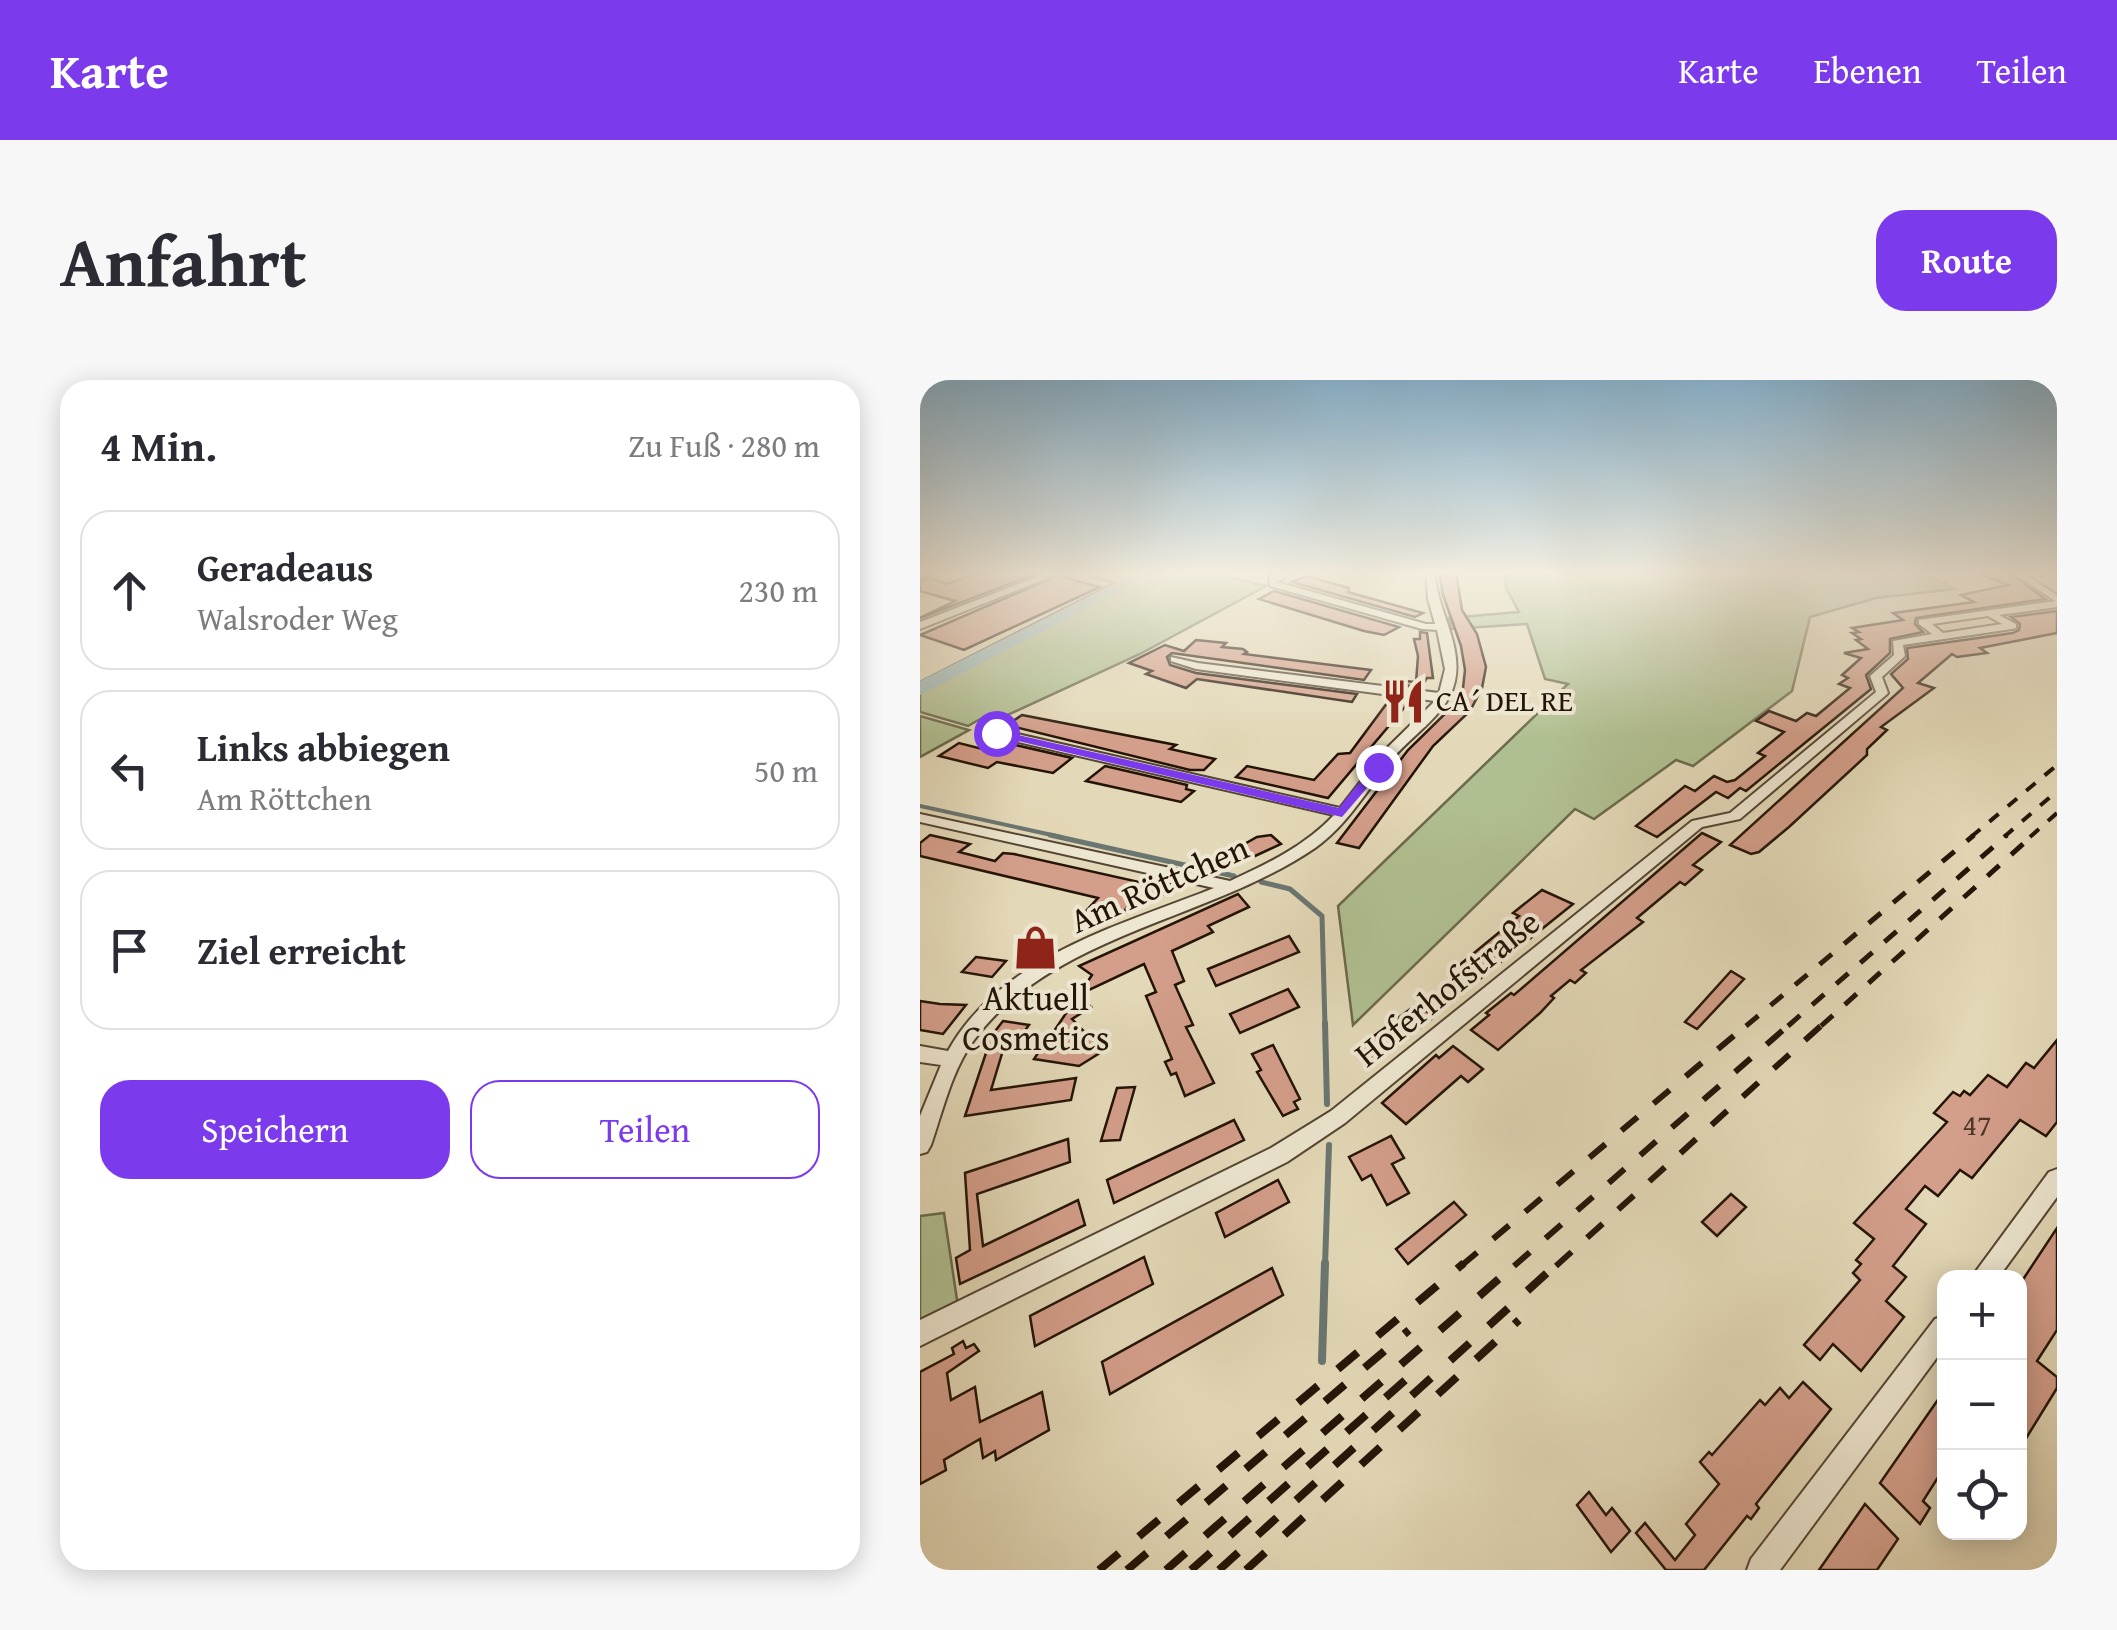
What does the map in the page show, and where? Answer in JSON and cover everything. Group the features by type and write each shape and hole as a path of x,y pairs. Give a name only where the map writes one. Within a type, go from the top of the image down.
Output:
{"street":[{"path":"1175,659 1196,666 1443,697 1450,674 1443,628"},
{"path":"1930,628 1941,636"},
{"name":"Hoferhofstraße","path":"920,1332 1278,1156 1338,1117 1697,824 1735,816 1882,693 1876,676 1900,656 1897,643 2001,628"},
{"name":"Am Röttchen","path":"920,1145 952,1059 985,1013 1024,982 1077,954 1229,886 1311,844 1443,697"},
{"path":"987,726 996,733 1342,813"},
{"path":"920,818 1229,886"},
{"path":"920,1054 952,1059"},
{"path":"1989,1270 2057,1179"},
{"path":"1762,1570 1937,1337"}],"green space":[{"path":"1027,628 1189,628 1001,718 989,714 968,726 920,712 920,682"},
{"path":"1528,628 1807,628 1792,691 1693,766 1676,760 1594,819 1575,809 1353,1025 1338,906 1568,684 1545,679"},
{"path":"920,716 969,730 920,757"},
{"path":"944,1213 959,1313 920,1333 920,1216"}],"building":[{"path":"937,628 1012,628 964,650 920,635"},
{"path":"1353,628 1398,628 1384,635"},
{"path":"1454,628 1473,628 1486,667 1482,688 1470,711 1433,746 1359,848 1337,843 1408,750 1452,707 1463,688 1461,646"},
{"path":"1852,628 1919,628 1923,632 1890,639 1890,653 1866,675 1871,689 1746,791 1740,788 1728,798 1716,792 1657,837 1636,826 1685,786 1695,791 1714,776 1727,782 1735,780 1765,756 1758,753 1784,732 1756,721 1769,711 1796,721 1807,713 1816,716 1850,688 1839,684 1848,678 1842,675 1861,658 1844,653 1868,649 1856,640 1861,639 1852,633 1859,632"},
{"path":"2057,628 2057,633 1980,648 1987,653 1957,657 1952,654 1918,683 1934,688 1881,727 1887,730 1867,749 1867,755 1789,827 1759,852 1751,854 1730,845 1903,688 1891,674 1908,659 1907,648"},
{"path":"1420,632 1427,633 1433,678 1427,678 1421,687 1402,685 1404,681 1416,682 1418,656 1414,639 1420,639"},
{"path":"1196,640 1226,643 1222,647 1243,649 1247,652 1244,654 1371,670 1364,680 1172,653 1167,657 1170,665 1196,673 1357,694 1352,702 1197,679 1186,688 1146,674 1152,671 1129,663 1165,645 1184,651"},
{"path":"1390,699 1410,701 1328,798 1236,777 1247,766 1314,780 1338,754 1350,753"},
{"path":"1022,715 1176,745 1170,749 1215,759 1204,770 1190,770 1007,725"},
{"path":"998,741 1072,758 1053,773 997,762 988,768 939,756 959,743 986,750"},
{"path":"1105,766 1187,785 1186,789 1194,791 1181,802 1086,781"},
{"path":"1702,833 1721,842 1693,865 1702,870 1685,885 1680,882 1637,918 1643,922 1581,970 1586,973 1575,983 1570,980 1551,996 1554,998 1540,1013 1498,1050 1471,1030 1489,1015 1486,1013 1511,993 1514,995"},
{"path":"930,835 970,844 959,852 995,861 1003,853 1014,854 1143,883 1147,879 1173,885 1157,900 1138,895 1118,918 1086,911 1098,898 920,856 920,843"},
{"path":"1271,835 1281,844 1242,861 1232,851 1257,837"},
{"path":"1542,890 1573,904 1471,986 1451,972 1519,916 1513,913"},
{"path":"1238,894 1249,907 1208,926 1213,932 1172,951 1184,981 1175,985 1193,1025 1186,1027 1214,1083 1185,1096 1176,1073 1171,1075 1165,1062 1172,1059 1146,996 1156,992 1144,964 1079,995 1092,975 1079,966"},
{"path":"1289,936 1299,952 1216,986 1208,969"},
{"path":"976,957 1006,961 992,977 962,972"},
{"path":"1731,971 1744,979 1697,1029 1685,1022"},
{"path":"1288,989 1299,1007 1240,1033 1230,1014"},
{"path":"1078,995 1091,1007 1072,1019 1103,1051 1079,1066 1034,1059 1042,1047 1076,1052 1054,1031"},
{"path":"920,1001 966,1005 943,1034 920,1030"},
{"path":"1417,1004 1434,1017 1372,1065 1355,1050"},
{"path":"1003,1021 1029,1025 1012,1048 1004,1047 991,1090 1076,1078 1071,1100 965,1116 989,1044 985,1044"},
{"path":"2057,1040 2057,1122 2046,1136 2020,1120 1972,1178 1960,1170 1938,1196 1925,1186 1906,1209 1926,1224 1893,1266 1906,1277 1886,1301 1904,1317 1861,1371 1833,1344 1820,1360 1804,1345 1860,1280 1853,1273 1861,1264 1856,1260 1874,1239 1854,1223 1947,1122 1934,1113 1953,1092 1970,1095 1988,1075 2007,1087 2026,1063 2034,1068"},
{"path":"1273,1045 1300,1099 1294,1102 1298,1109 1283,1116 1257,1072 1261,1070 1252,1054"},
{"path":"1453,1046 1483,1069 1468,1082 1461,1076 1406,1124 1382,1103 1436,1055 1439,1058"},
{"path":"1135,1087 1120,1140 1101,1141 1117,1088"},
{"path":"1234,1120 1244,1140 1114,1203 1107,1180"},
{"path":"1391,1136 1404,1158 1392,1164 1409,1193 1387,1205 1371,1175 1362,1180 1349,1157"},
{"path":"1068,1139 1070,1162 977,1194 983,1246 1078,1200 1085,1225 960,1284 956,1258 970,1250 965,1173"},
{"path":"1278,1180 1289,1202 1225,1237 1216,1213"},
{"path":"1731,1194 1746,1207 1717,1236 1702,1222"},
{"path":"1454,1202 1466,1215 1408,1264 1396,1249"},
{"path":"2057,1228 2057,1330 2037,1361 2057,1377 2057,1388 2027,1437 2027,1360 2027,1273"},
{"path":"1144,1257 1153,1284 1035,1346 1030,1316"},
{"path":"1272,1268 1283,1295 1110,1394 1102,1362"},
{"path":"963,1341 966,1348 974,1344 979,1351 947,1373 951,1400 975,1387 980,1422 1042,1392 1049,1430 996,1460 995,1451 983,1458 980,1439 944,1460 946,1470 920,1484 920,1372 954,1354 952,1348"},
{"path":"1803,1382 1831,1409 1756,1504 1759,1508 1751,1519 1747,1516 1704,1570 1666,1570 1636,1533 1645,1523 1675,1560 1695,1535 1686,1524 1719,1484 1700,1462 1709,1452 1712,1455 1760,1400 1765,1405 1780,1388 1789,1398"},
{"path":"1937,1401 1937,1479 1923,1501 1930,1508 1920,1524 1880,1483"},
{"path":"1589,1492 1606,1515 1612,1508 1630,1531 1611,1552 1577,1505"},
{"path":"1865,1504 1898,1539 1877,1570 1819,1570"}],"waterway":[{"path":"920,689 1040,628"},
{"path":"920,806 1061,837"},
{"path":"1050,835 1234,876"},
{"path":"1261,882 1290,889 1322,916 1325,1026"},
{"path":"1325,1023 1327,1104"},
{"path":"1325,1266 1329,1145"},
{"path":"1322,1361 1325,1263"}],"railway":[{"path":"1971,837 2057,765"},
{"path":"2004,837 2057,791"},
{"path":"2030,837 2057,813"},
{"path":"1746,1026 1974,835"},
{"path":"1788,1026 2007,835"},
{"path":"1821,1026 2033,835"},
{"path":"1461,1266 1749,1023"},
{"path":"1514,1266 1791,1023"},
{"path":"1556,1266 1824,1023"},
{"path":"1099,1570 1464,1263"},
{"path":"1166,1570 1517,1263"},
{"path":"1219,1570 1558,1263"},
{"path":"1246,1570 1519,1320"},
{"path":"1127,1570 1409,1330"},
{"path":"1191,1570 1419,1368"}],"place":[{"name":"CA´ DEL RE","path":"1403,701"},
{"name":"Aktuell Cosmetics","path":"1036,948"}],"route":[{"path":"996,733 1342,813 1378,767"}]}
